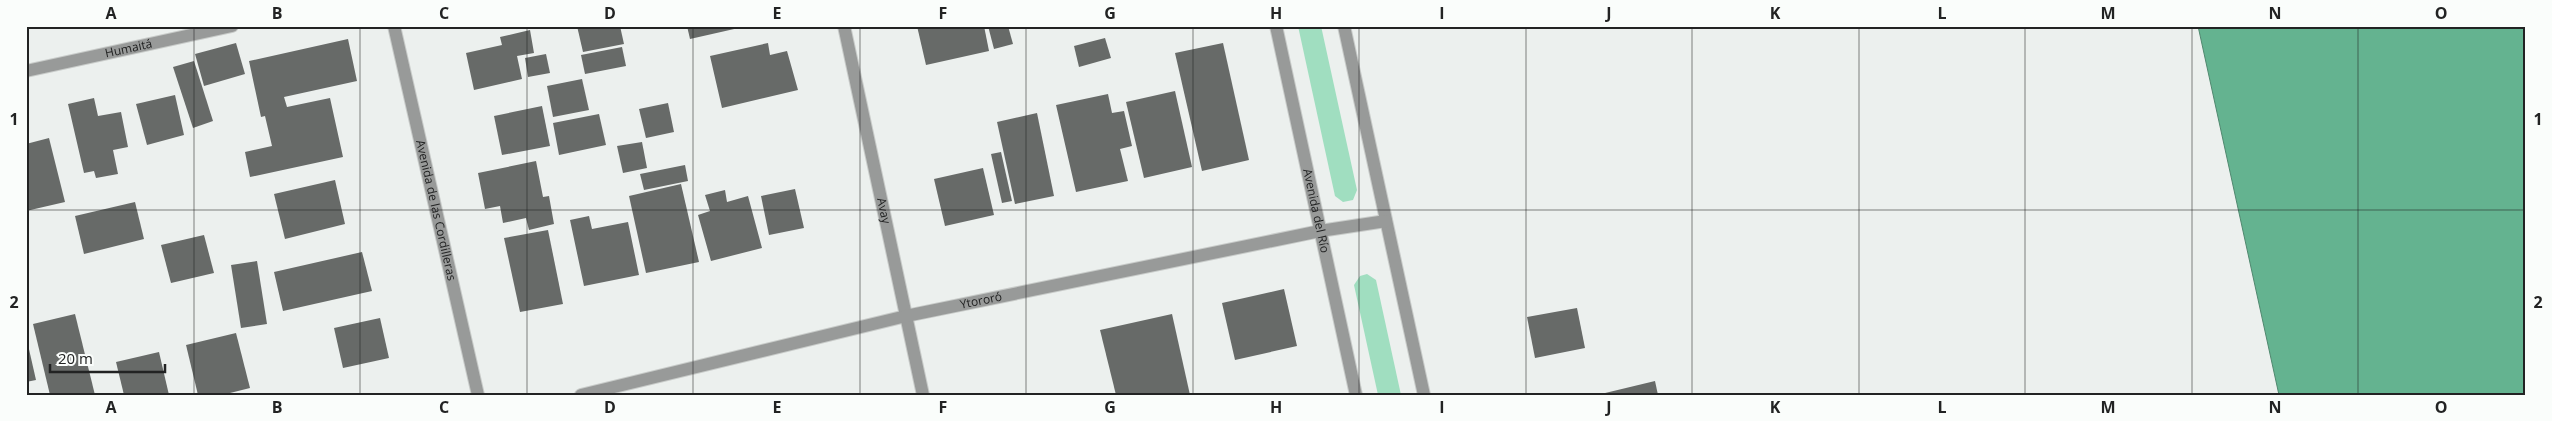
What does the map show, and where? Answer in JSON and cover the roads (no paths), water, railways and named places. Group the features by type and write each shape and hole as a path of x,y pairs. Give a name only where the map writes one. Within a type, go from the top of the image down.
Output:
{"street":[{"name":"Humaitá","path":"26,72 232,26"},
{"name":"Avenida de las Cordilleras","path":"394,26 478,395"},
{"name":"Avay","path":"844,26 923,395"},
{"name":"Avenida del Río","path":"1276,26 1356,395"},
{"path":"1344,26 1424,395"},
{"name":"Ytororó","path":"581,395 906,316 1320,231 1386,221"}]}
